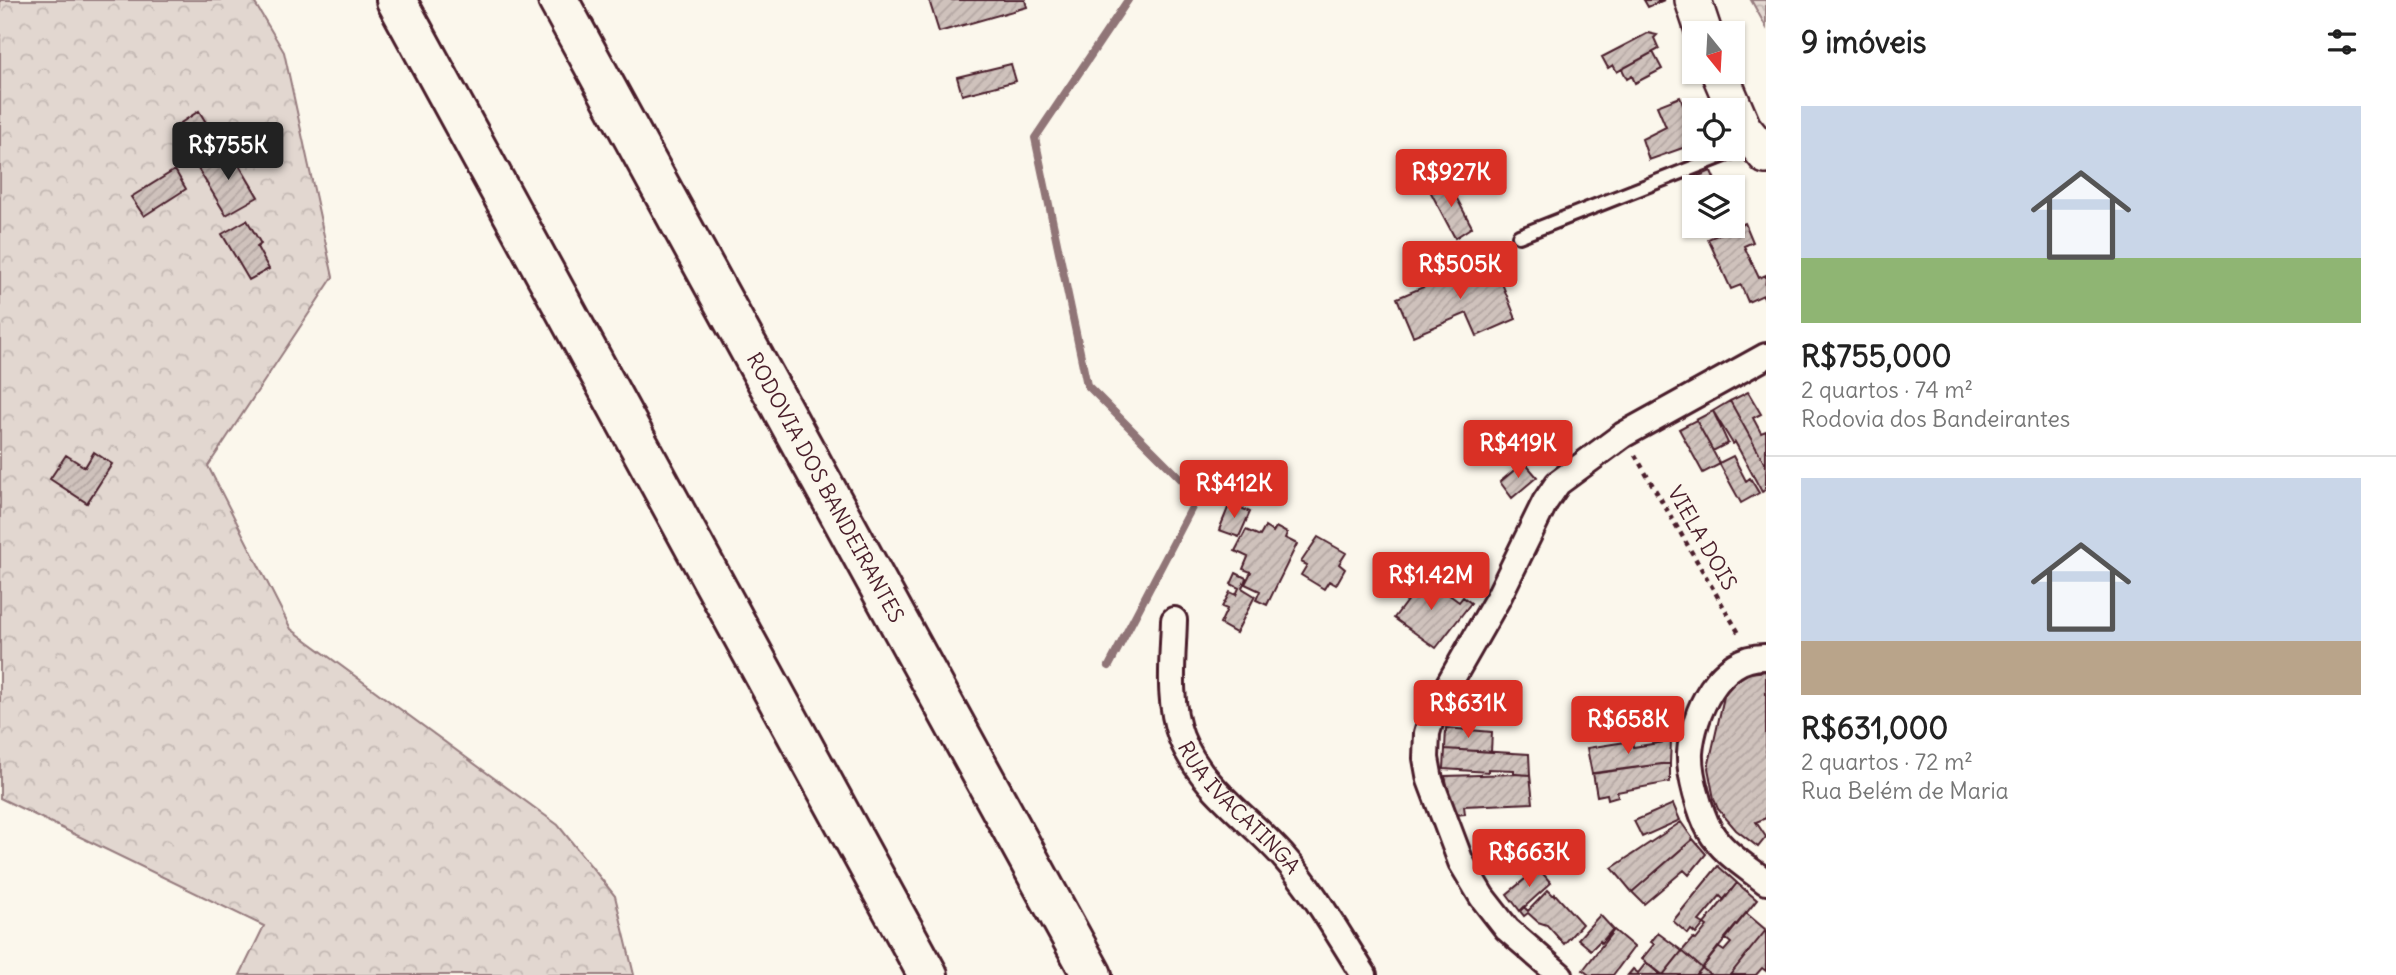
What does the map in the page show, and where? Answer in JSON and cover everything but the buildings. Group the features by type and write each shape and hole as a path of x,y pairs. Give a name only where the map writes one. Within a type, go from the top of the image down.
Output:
{"highway":[{"path":"396,0 928,975"},
{"name":"RODOVIA DOS BANDEIRANTES","path":"558,0 1092,975"}],"main road":[{"path":"1693,0 1700,21"},
{"path":"1724,84 1743,128 1760,150"}],"street":[{"path":"1560,975 1507,929 1482,897 1461,862 1430,780 1426,758 1427,733 1434,710 1498,598 1545,502 1558,483 1623,435 1766,356"},
{"name":"RUA IVACATINGA","path":"1174,620 1172,705 1181,738 1219,796 1247,819 1283,856 1323,910 1364,975"},
{"path":"1760,657 1738,663 1714,685 1698,714 1690,755 1697,794 1710,831 1720,844 1766,882"}],"lane":[{"path":"1519,236 1760,150"}],"path":[{"name":"VIELA DOIS","path":"1623,435 1760,657"}],"green space":[{"path":"0,0 253,0 284,52 333,277 208,466 291,629 558,825 615,896 634,975 240,975 264,926 0,798"},
{"path":"1751,0 1766,0 1766,27"}],"waterway":[{"path":"1109,666 1198,496 1087,385 1035,138 1128,0"}]}
